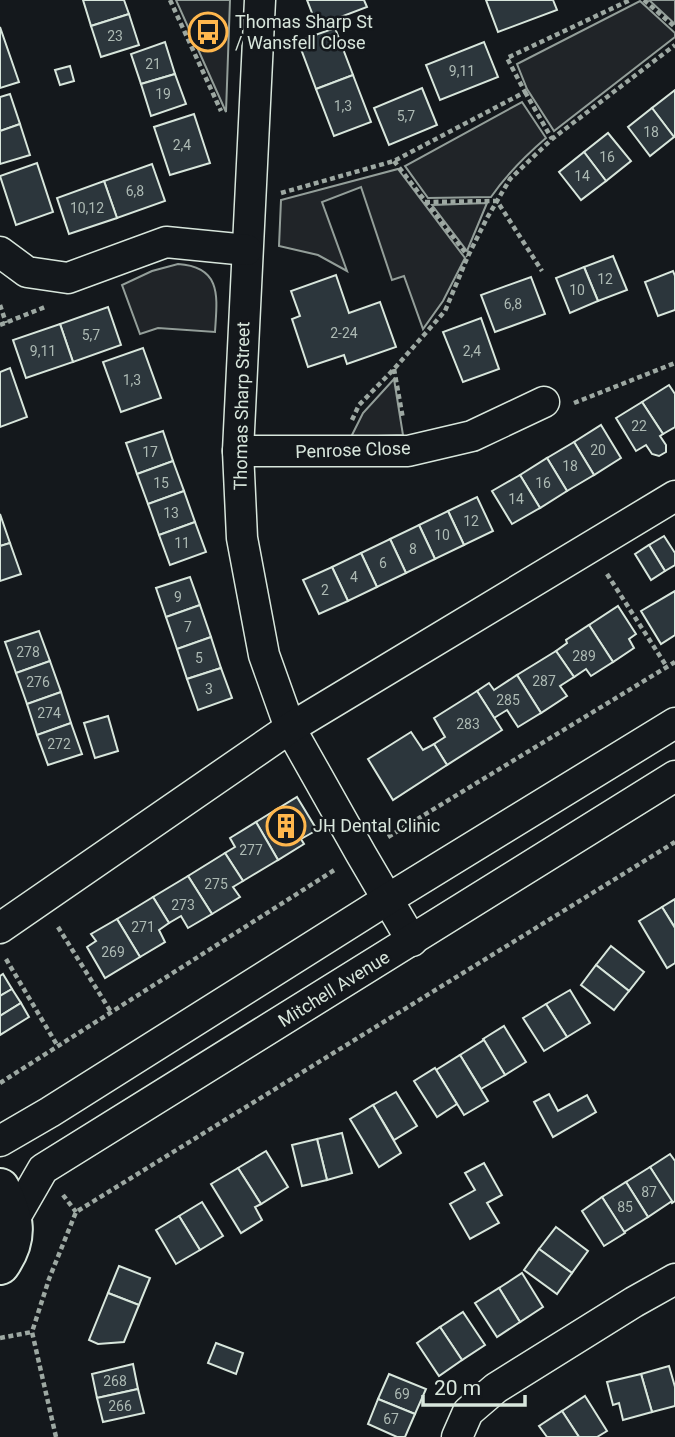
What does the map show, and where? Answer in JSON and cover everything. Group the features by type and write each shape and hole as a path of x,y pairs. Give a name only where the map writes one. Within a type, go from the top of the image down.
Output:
{"street":[{"name":"Thomas Sharp Street","path":"260,0 237,452 242,538 264,655 290,728 412,941"},
{"path":"0,252 27,272 68,278 166,242 247,250"},
{"name":"Penrose Close","path":"237,452 408,451 472,436 544,401"},
{"path":"0,928 290,728 675,496"},
{"path":"0,1141 675,723"},
{"name":"Mitchell Avenue","path":"7,1204 43,1169 675,776"},
{"path":"0,1265 11,1247 7,1204"},
{"path":"457,1437 468,1412 496,1388 675,1279"}],"path":[{"path":"170,0 225,120 254,127"},
{"path":"552,139 507,58 630,0"},
{"path":"644,0 675,27"},
{"path":"336,452 359,405 445,311 468,257 510,179 552,139 675,45"},
{"path":"250,201 394,162 525,93"},
{"path":"394,162 468,257"},
{"path":"425,202 497,201"},
{"path":"497,201 542,271"},
{"path":"0,304 6,323"},
{"path":"544,401 561,408 675,363"},
{"path":"394,369 408,451"},
{"path":"590,547 667,667"},
{"path":"56,1437 32,1332 49,1279 76,1212 675,842"},
{"path":"41,899 111,1012"},
{"path":"0,949 57,1045"},
{"path":"0,1338 32,1332"}],"shaded area":[{"path":"176,0 230,0 226,112"},
{"path":"649,0 675,0 675,24"},
{"path":"640,1 675,33 675,37 554,131 527,89 517,64"},
{"path":"522,102 546,138 503,181 491,197 428,198 405,166"},
{"path":"398,169 465,258 443,301 423,329 404,276 392,280 361,187 322,202 347,271 318,255 279,246 281,200"},
{"path":"487,203 467,251 432,205"},
{"path":"178,264 193,266 210,278 216,296 215,332 158,328 140,334 122,285 152,271"},
{"path":"394,379 403,435 351,437 363,413"}],"building":[{"path":"83,0 124,0 129,14 91,26"},
{"path":"307,0 364,0 367,7 317,26"},
{"path":"486,0 553,0 557,10 498,32"},
{"path":"129,14 139,45 101,57 91,26"},
{"path":"0,27 19,82 0,88"},
{"path":"335,28 353,75 316,89 298,41"},
{"path":"165,42 175,74 141,84 131,54"},
{"path":"484,42 498,77 440,100 426,65"},
{"path":"70,66 74,81 60,85 55,70"},
{"path":"175,74 186,104 151,116 141,84"},
{"path":"353,75 371,122 334,136 316,89"},
{"path":"422,88 437,125 389,145 374,108"},
{"path":"675,90 675,136 674,137 652,108"},
{"path":"10,94 20,124 0,131 0,97"},
{"path":"652,108 674,137 650,156 628,127"},
{"path":"194,114 210,163 170,175 154,127"},
{"path":"20,124 30,155 0,164 0,131"},
{"path":"608,133 631,161 606,181 584,152"},
{"path":"584,152 606,181 581,200 559,172"},
{"path":"37,163 53,212 16,225 0,176"},
{"path":"152,164 165,201 117,218 104,181"},
{"path":"104,181 117,218 69,234 57,198"},
{"path":"613,256 627,290 598,301 584,267"},
{"path":"584,267 598,301 570,313 556,278"},
{"path":"673,271 675,310 658,316 645,282"},
{"path":"336,275 349,313 380,302 396,347 347,364 344,355 308,367 292,319 300,316 291,291"},
{"path":"531,277 545,314 495,332 481,295"},
{"path":"108,307 121,345 73,362 60,324"},
{"path":"481,318 499,369 463,382 443,332"},
{"path":"60,324 73,362 26,378 13,340"},
{"path":"143,348 161,398 121,412 103,362"},
{"path":"10,368 27,417 0,427 0,372"},
{"path":"669,385 675,394 675,427 663,434 642,402"},
{"path":"642,402 663,434 660,436 666,445 666,452 659,456 652,454 646,445 636,451 616,418"},
{"path":"601,425 621,458 594,475 574,442"},
{"path":"163,431 173,461 137,474 126,443"},
{"path":"574,442 594,475 567,491 547,458"},
{"path":"547,458 567,491 540,508 520,475"},
{"path":"173,461 184,491 148,504 137,474"},
{"path":"520,475 540,508 512,524 492,491"},
{"path":"184,491 195,522 159,535 148,504"},
{"path":"477,497 493,531 464,545 448,511"},
{"path":"448,511 464,545 435,559 419,525"},
{"path":"0,514 10,543 0,546"},
{"path":"195,522 206,552 170,565 159,535"},
{"path":"419,525 435,559 406,573 390,539"},
{"path":"664,536 675,553 675,565 665,571 649,545"},
{"path":"390,539 406,573 377,587 361,553"},
{"path":"10,543 21,574 0,581 0,546"},
{"path":"649,545 665,571 651,580 635,554"},
{"path":"361,553 377,587 348,601 332,567"},
{"path":"332,567 348,601 319,614 303,580"},
{"path":"190,577 200,605 166,617 156,588"},
{"path":"675,591 675,635 661,644 641,611"},
{"path":"200,605 211,637 177,649 166,617"},
{"path":"618,606 636,634 629,639 634,648 613,662 589,625"},
{"path":"589,625 613,662 591,676 586,669 574,677 556,651 567,643 566,640"},
{"path":"39,631 50,661 16,673 5,642"},
{"path":"211,637 221,668 187,679 177,649"},
{"path":"556,651 574,677 560,686 567,696 541,713 517,675"},
{"path":"50,661 61,692 27,704 16,673"},
{"path":"221,668 232,698 198,710 187,679"},
{"path":"517,675 541,713 518,727 507,710 494,718 477,691 489,683 494,690"},
{"path":"477,691 502,730 447,765 434,744 445,737 434,718"},
{"path":"61,692 71,723 37,735 27,704"},
{"path":"108,716 118,751 95,758 84,723"},
{"path":"71,723 82,754 48,765 37,735"},
{"path":"411,732 423,750 434,744 447,765 393,800 368,759"},
{"name":"JH Dental Clinic","path":"297,797 317,830 301,839 304,844 278,860 256,822"},
{"path":"256,822 278,860 243,881 225,853 235,847 230,838"},
{"path":"225,853 243,881 233,887 240,897 212,914 188,876"},
{"path":"188,876 212,914 188,928 181,916 169,923 153,897"},
{"path":"153,897 169,923 159,930 165,942 140,957 117,919"},
{"path":"675,899 675,928 662,907"},
{"path":"662,907 675,928 675,963 667,968 639,921"},
{"path":"117,919 140,957 105,978 87,947 96,941 91,934"},
{"path":"611,946 644,972 629,991 596,965"},
{"path":"596,965 629,991 614,1010 581,985"},
{"path":"3,974 12,989 0,996 0,976"},
{"path":"12,989 21,1003 0,1016 0,996"},
{"path":"570,990 590,1023 567,1037 546,1004"},
{"path":"21,1003 29,1017 0,1035 0,1016"},
{"path":"546,1004 567,1037 544,1051 523,1018"},
{"path":"504,1026 526,1062 505,1075 483,1039"},
{"path":"484,1040 505,1075 481,1089 460,1055"},
{"path":"460,1055 488,1101 464,1115 436,1070"},
{"path":"435,1068 457,1104 437,1117 414,1081"},
{"path":"396,1092 417,1126 394,1140 373,1105"},
{"path":"549,1094 558,1111 587,1095 596,1112 553,1137 534,1102"},
{"path":"373,1105 401,1153 379,1167 350,1119"},
{"path":"342,1133 352,1173 327,1180 317,1139"},
{"path":"317,1139 327,1180 302,1186 292,1145"},
{"path":"266,1151 288,1187 261,1204 238,1168"},
{"path":"670,1154 675,1161 675,1201 672,1203 650,1167"},
{"path":"484,1163 502,1195 487,1203 499,1223 470,1239 450,1204 475,1190 465,1173"},
{"path":"650,1167 672,1201 648,1217 626,1182"},
{"path":"238,1168 261,1204 255,1207 262,1220 241,1233 211,1184"},
{"path":"626,1182 648,1217 624,1232 602,1197"},
{"path":"602,1197 625,1233 604,1246 582,1211"},
{"path":"202,1202 223,1236 200,1250 179,1216"},
{"path":"179,1216 200,1250 176,1264 156,1230"},
{"path":"556,1227 588,1251 572,1273 539,1249"},
{"path":"539,1249 572,1273 557,1294 524,1270"},
{"path":"119,1266 150,1278 139,1305 108,1293"},
{"path":"522,1273 543,1307 520,1322 499,1288"},
{"path":"499,1288 520,1322 497,1337 475,1303"},
{"path":"108,1293 139,1305 124,1342 98,1344 89,1340"},
{"path":"463,1312 485,1345 462,1360 440,1327"},
{"path":"440,1327 462,1360 439,1376 417,1343"},
{"path":"216,1343 243,1353 236,1374 208,1363"},
{"path":"133,1364 138,1389 97,1398 92,1374"},
{"path":"669,1366 675,1387 675,1406 652,1412 641,1374"},
{"path":"389,1374 426,1389 415,1414 378,1399"},
{"path":"641,1374 652,1412 623,1420 619,1403 613,1405 607,1382"},
{"path":"138,1389 144,1413 103,1422 97,1398"},
{"path":"585,1396 607,1431 597,1437 579,1437 562,1411"},
{"path":"378,1399 415,1414 405,1437 397,1437 368,1424"},
{"path":"562,1411 579,1437 547,1437 539,1426"}],"place":[{"name":"Thomas Sharp St / Wansfell Close","path":"208,32"},
{"name":"JH Dental Clinic","path":"286,826"}]}
